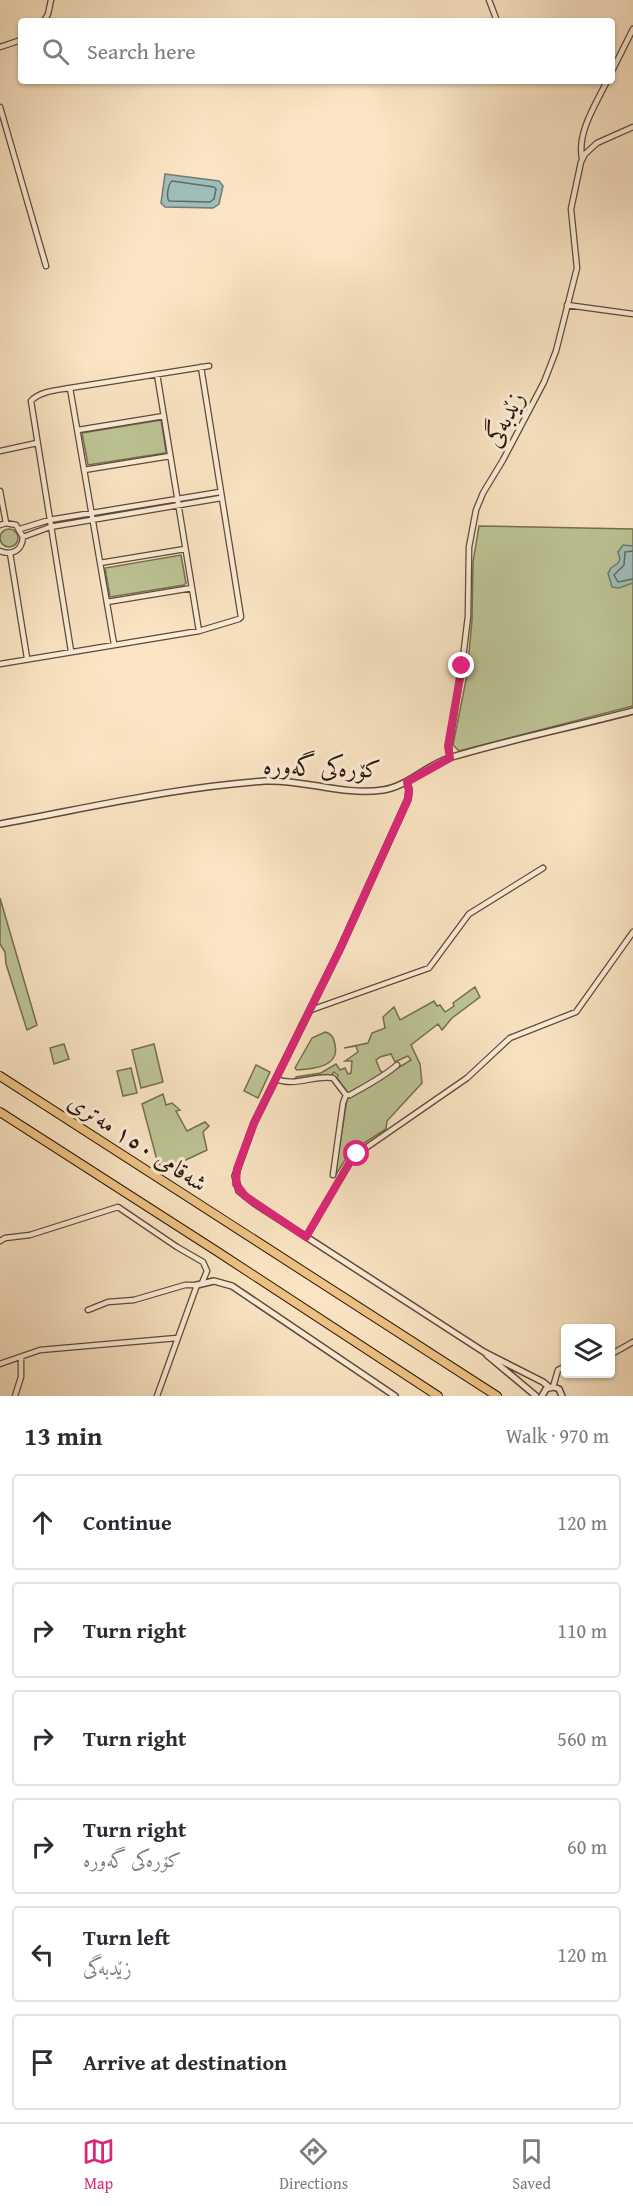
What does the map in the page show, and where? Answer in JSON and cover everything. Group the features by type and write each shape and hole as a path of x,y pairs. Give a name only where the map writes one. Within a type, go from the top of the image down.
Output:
{"highway":[{"name":"شەقامی ١٥٠ مەتری","path":"0,1076 497,1396"},
{"name":"شەقامی ١٥٠ مەتری","path":"0,1113 438,1396"}],"street":[{"path":"46,18 51,0"},
{"path":"489,0 496,18"},
{"path":"615,65 633,28"},
{"path":"0,47 18,41"},
{"name":"زێدبەگی","path":"450,758 448,746 461,677 468,616 469,547 474,519 483,493 503,460 547,374 556,351 576,275 577,260 571,204 582,158 580,145 591,114 606,84"},
{"path":"0,107 46,266"},
{"path":"582,158 603,140 633,127"},
{"path":"567,305 633,314"},
{"path":"71,651 31,401 41,395 70,388 209,366"},
{"path":"0,664 199,631 236,622 241,617 201,367"},
{"path":"158,374 199,631"},
{"path":"70,388 114,644"},
{"path":"78,430 164,416"},
{"path":"0,452 37,443"},
{"path":"84,470 170,456"},
{"path":"0,491 3,524 16,525 23,537 20,547 10,554"},
{"path":"20,529 49,520 221,495"},
{"path":"23,537 50,527 178,502"},
{"path":"100,563 185,549"},
{"path":"0,551 10,554"},
{"path":"10,554 27,658"},
{"path":"107,602 192,588"},
{"name":"کۆرەکی گەورە","path":"0,824 182,790 252,783 289,782 339,791 384,790 407,782 450,758 633,711"},
{"path":"407,782 408,799 311,1010 254,1123 235,1176 236,1184 245,1196 484,1352 543,1382 563,1395"},
{"path":"311,1010 429,968 469,914 543,868"},
{"path":"306,1237 357,1154 467,1078 510,1038 576,1012 633,932"},
{"path":"346,1095 350,1095 379,1078 396,1065"},
{"path":"276,1079 289,1083 317,1078 333,1078 346,1095"},
{"path":"333,1175 346,1095"},
{"path":"0,1241 5,1238 30,1235 118,1207 203,1262 207,1271 177,1338 157,1396"},
{"path":"88,1310 108,1302 134,1300 185,1286 214,1281 232,1286 395,1396"},
{"path":"0,1364 40,1350 177,1338"},
{"path":"615,1352 633,1342"},
{"path":"484,1352 536,1396"},
{"path":"15,1396 21,1377 21,1358"},
{"path":"542,1396 543,1391 551,1387 558,1370 561,1368"}],"green space":[{"path":"161,420 165,453 88,465 82,433"},
{"path":"479,526 633,529 633,706 459,751 453,745 467,675 472,620 473,562"},
{"path":"5,529 13,529 18,534 16,545 5,547 0,542 0,534"},
{"path":"181,555 186,583 184,585 110,597 105,568"},
{"path":"0,898 37,1025 27,1030 6,964 5,952 0,944"},
{"path":"475,987 480,997 452,1018 442,1030 438,1024 411,1045 420,1064 422,1083 387,1121 386,1129 350,1152 335,1176 347,1099 411,1060 408,1056 395,1062 391,1054 380,1057 376,1060 383,1073 351,1093 348,1093 334,1072 331,1076 320,1075 296,1080 296,1077 321,1073 336,1064 340,1070 345,1068 348,1074 351,1073 352,1061 345,1061 358,1052 356,1046 344,1048 368,1043 372,1033 385,1028 383,1017 394,1007 400,1020 434,1001 445,1012"},
{"path":"325,1032 334,1039 333,1058 324,1065 297,1070 295,1068 312,1038"},
{"path":"64,1044 69,1059 54,1064 50,1048"},
{"path":"154,1044 163,1082 141,1088 132,1050"},
{"path":"256,1065 270,1072 258,1098 244,1091"},
{"path":"131,1068 137,1093 123,1096 117,1071"},
{"path":"163,1094 166,1105 172,1103 180,1110 176,1111 187,1131 205,1122 209,1126 203,1132 207,1150 169,1168 158,1164 142,1104"}],"water":[{"path":"165,174 219,181 223,186 219,204 213,208 165,207 161,203"},
{"path":"623,545 633,546 633,583 619,588 612,587 608,573 618,563 620,559 618,552"}],"route":[{"path":"357,1154 306,1237 254,1203 239,1191 236,1184 237,1169 254,1123 340,949 408,799 407,782 450,758 448,746 462,666"}]}
